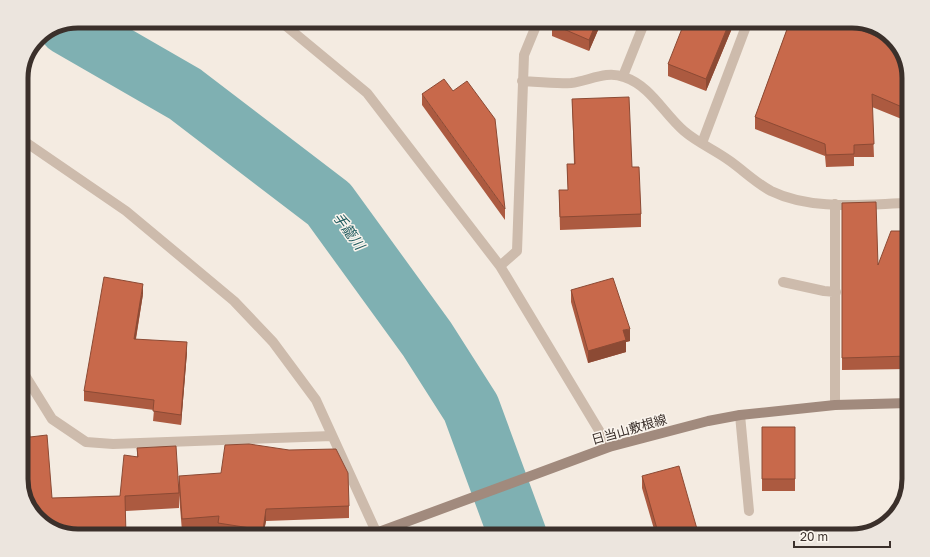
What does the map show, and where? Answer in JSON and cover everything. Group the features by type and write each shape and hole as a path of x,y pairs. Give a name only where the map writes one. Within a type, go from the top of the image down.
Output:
{"main road":[{"name":"日当山敷根線","path":"388,529 609,447 740,414 835,405 902,403"}],"street":[{"path":"288,28 367,93 500,266 609,447"},
{"path":"500,266 517,251 524,56 535,28"},
{"path":"623,76 642,28"},
{"path":"702,143 745,28"},
{"path":"522,81 570,83 605,75 623,76 644,88 678,126 771,191 798,200 835,204 902,203"},
{"path":"28,144 126,210 234,301 273,342 316,400 371,529"},
{"path":"835,204 835,405"},
{"path":"783,282 824,291 836,292"},
{"path":"28,380 52,419 86,442 113,444 332,436"},
{"path":"740,414 749,512"}],"building":[{"path":"561,28 594,28 589,40"},
{"path":"682,28 727,28 706,79 668,64"},
{"path":"787,28 857,28 883,39 892,48 898,59 902,75 902,107 872,94 874,144 854,145 854,154 826,155 825,144 755,117"},
{"path":"444,79 453,91 467,81 495,119 505,209 422,94"},
{"path":"629,97 632,167 639,167 641,214 560,217 559,190 568,190 567,164 575,164 572,99"},
{"path":"876,202 878,265 891,231 902,231 902,356 842,358 842,203"},
{"path":"104,277 143,284 134,339 187,342 181,415 153,411 154,400 84,391"},
{"path":"613,278 630,329 623,330 626,340 588,351 571,290"},
{"path":"28,416 30,437 47,435 52,498 120,496 124,455 138,457 137,448 176,446 179,493 125,496 126,529 72,529 59,525 48,519 36,507 29,489"},
{"path":"762,427 795,427 795,479 762,479"},
{"path":"249,444 289,450 336,449 348,473 349,506 266,509 263,529 218,523 219,516 182,519 179,476 221,473 225,445"},
{"path":"679,466 697,529 657,529 642,476"},
{"path":"815,528 858,529 858,529"}],"waterway":[{"name":"手籠川","path":"72,29 185,94 329,204 427,339 471,408 515,529"}]}
